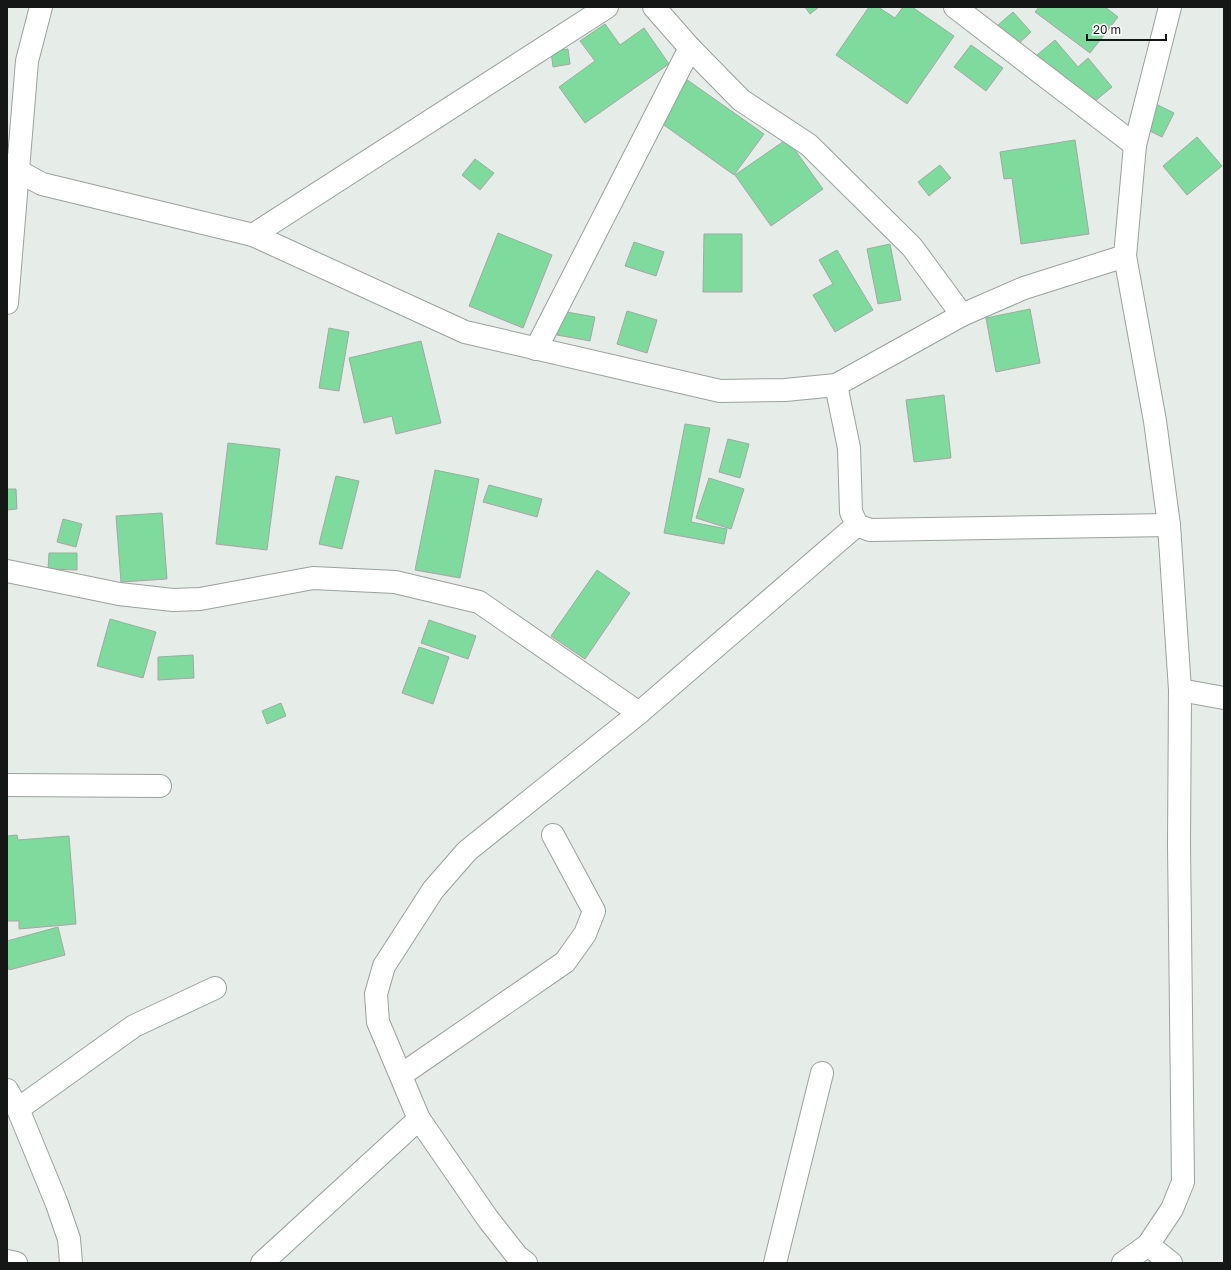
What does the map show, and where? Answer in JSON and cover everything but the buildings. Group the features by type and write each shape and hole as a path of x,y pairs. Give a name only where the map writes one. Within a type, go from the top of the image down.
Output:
{"street":[{"path":"7,303 12,168 26,61 41,7"},
{"path":"254,235 607,7"},
{"path":"654,7 690,48 741,100 809,145 912,247 962,315"},
{"path":"955,7 1135,145"},
{"path":"1123,1263 1148,1245 1172,1209 1183,1182 1179,844 1180,690 1169,526 1155,421 1125,256 1135,145 1170,7"},
{"path":"536,349 690,48"},
{"path":"12,168 42,184 254,235 465,332 720,391 785,390 836,385 962,315 1024,288 1125,256"},
{"path":"836,385 849,448 851,512 857,525 870,530 1169,526"},
{"path":"526,1263 517,1256 488,1219 419,1119 378,1022 376,994 384,966 433,890 467,851 639,713 857,525"},
{"path":"7,571 119,594 173,600 200,599 313,578 395,582 479,602 639,713"},
{"path":"1180,690 1224,698"},
{"path":"7,785 160,786"},
{"path":"401,1075 565,962 585,934 594,911 553,835"},
{"path":"18,1108 134,1026 215,988"},
{"path":"775,1263 822,1073"},
{"path":"7,1090 18,1108 57,1204 69,1238 71,1263"},
{"path":"262,1263 419,1119"},
{"path":"1148,1245 1170,1263"},
{"path":"7,1261 16,1263"}]}
